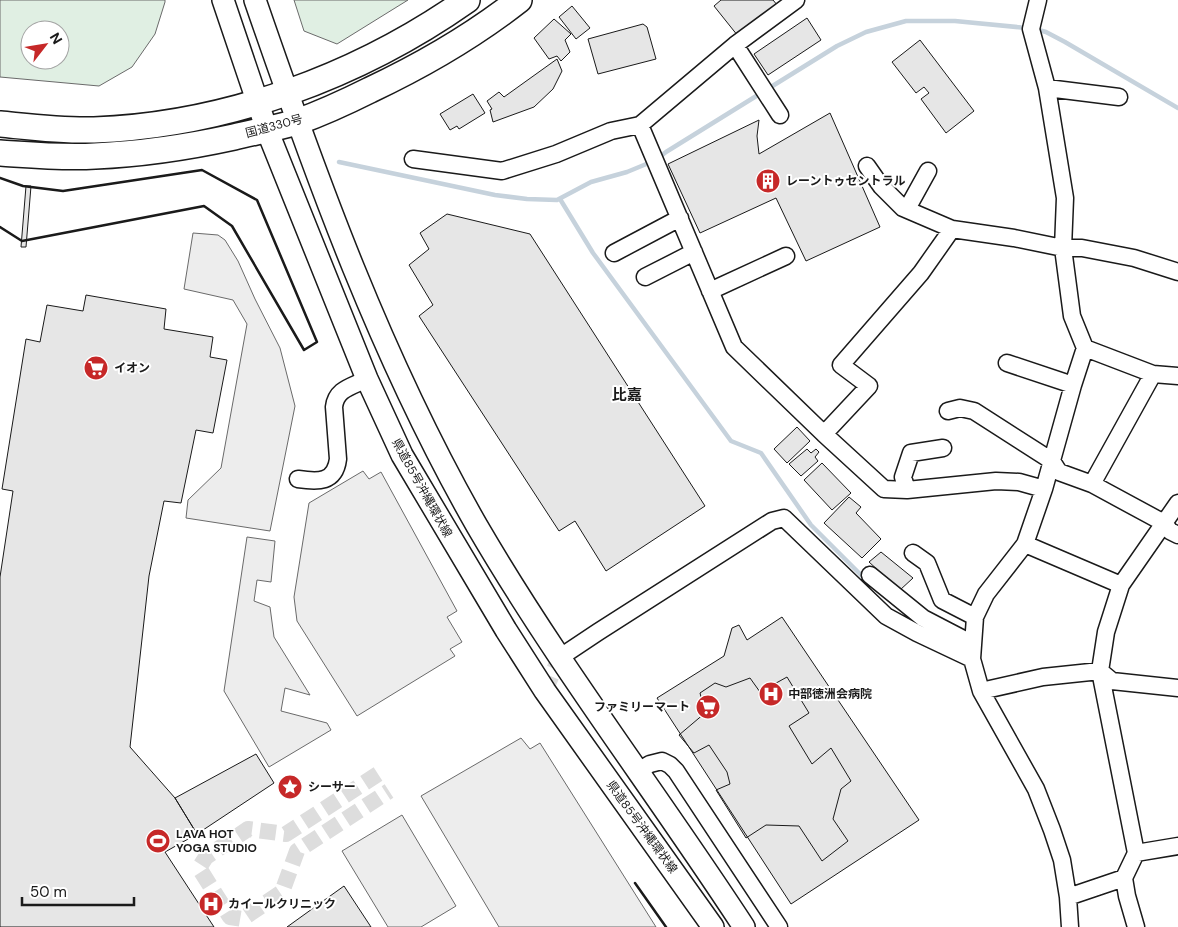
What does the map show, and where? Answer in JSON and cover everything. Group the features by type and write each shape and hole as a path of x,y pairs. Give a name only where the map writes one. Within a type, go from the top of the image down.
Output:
{"highway":[{"path":"0,124 93,130 158,125 257,103 327,78 395,45 434,23 467,0"},
{"name":"国道330号","path":"0,153 40,156 94,156 165,150 197,145 297,122 409,72 495,19 519,0"}],"main road":[{"name":"県道85号沖縄環状線","path":"223,0 267,130 367,379 402,455 506,630 545,691 713,927"},
{"path":"255,0 297,122 367,301 412,401 476,524 559,658 697,855 744,927"}],"street":[{"path":"1038,0 1031,29 1047,88 1065,198 1063,248 1072,316 1085,348 1044,489 1025,544 986,594 975,617 973,651 981,691 1036,789 1062,860 1068,897 1070,927"},
{"path":"414,159 502,171 556,154 611,131 640,125 734,45 792,1"},
{"path":"734,45 780,115"},
{"path":"1047,88 1119,97"},
{"path":"640,125 734,347 884,489 907,490 996,481 1018,482 1044,489"},
{"path":"867,166 881,186 904,208 952,228 1063,248 1082,248 1134,258 1178,272"},
{"path":"907,209 928,171"},
{"path":"614,253 680,218"},
{"path":"824,434 869,386 841,365 921,273 952,228"},
{"path":"645,277 694,252"},
{"path":"710,291 786,256"},
{"path":"1085,348 1153,374 1178,376"},
{"path":"1007,363 1073,385"},
{"path":"1092,484 1153,374"},
{"path":"298,479 319,481 327,479 334,474 338,460 335,399 338,393 367,379"},
{"path":"948,411 960,408 974,410 1052,461 1058,472 1092,484 1164,523 1170,531 1178,535"},
{"path":"907,490 903,477 911,453 943,448"},
{"path":"1136,927 1124,878 1136,854 1100,671 1106,632 1122,585 1178,503"},
{"path":"559,658 772,521 784,518 886,616 917,632 973,651"},
{"path":"1025,544 1122,585"},
{"path":"913,553 927,563 942,600 975,617"},
{"path":"870,575 922,618 973,651"},
{"path":"981,691 1043,677 1100,671 1112,680 1178,688"},
{"path":"638,771 650,764 662,761 670,765 778,927"},
{"path":"1136,854 1178,846"},
{"path":"1068,897 1124,878"}],"green space":[{"path":"0,0 165,0 155,34 132,67 99,86 0,77"},
{"path":"294,0 408,0 337,44 304,31"}],"shaded area":[{"path":"193,233 218,235 225,240 238,261 280,348 295,406 270,531 186,518 188,500 221,468 247,324 233,300 184,289"},
{"path":"363,471 369,479 381,472 457,611 447,617 462,642 450,649 455,656 357,716 297,621 294,597 309,503"},
{"path":"247,537 275,541 271,582 257,580 254,601 270,607 274,637 310,695 285,688 281,711 327,723 331,730 269,767 224,691"},
{"path":"521,738 530,749 540,743 656,927 499,927 421,796"},
{"path":"402,815 456,906 421,927 388,927 342,851"}],"building":[{"path":"721,0 773,0 778,6 738,36 714,6"},
{"path":"572,6 590,28 576,39 559,17"},
{"path":"807,18 821,40 768,75 754,54"},
{"path":"554,19 571,34 565,40 570,52 561,61 557,56 549,59 534,38"},
{"path":"643,24 647,27 656,59 598,74 588,39"},
{"path":"920,40 974,111 946,133 921,99 929,93 924,87 916,93 892,62"},
{"path":"557,59 562,71 553,89 534,107 493,122 490,110 492,109 487,101 499,92 504,97"},
{"path":"473,94 485,113 459,129 457,126 450,130 440,114"},
{"name":"レーントゥセントラル","path":"830,113 880,227 806,261 776,198 700,233 668,164 759,120 757,136 759,154"},
{"path":"26,186 31,186 26,247 21,247"},
{"path":"447,214 530,234 705,506 606,571 575,521 559,531 419,316 433,305 409,265 429,249 420,233"},
{"name":"イオン","path":"86,295 166,309 164,329 213,337 210,357 227,360 213,433 196,430 181,503 164,501 149,576 130,747 175,798 197,834 165,852 214,927 0,927 0,577 13,491 2,489 26,339 40,342 47,305 83,311"},
{"path":"797,427 810,441 787,463 774,449"},
{"path":"807,449 811,453 816,449 819,452 815,457 818,461 801,476 789,464"},
{"path":"822,463 851,493 832,510 804,480"},
{"path":"849,497 861,507 856,513 881,539 862,558 824,523"},
{"path":"881,552 913,578 900,590 869,562"},
{"path":"782,617 919,820 791,904 657,698 724,656 732,628 739,625 747,640"},
{"path":"787,677 809,713 789,726 812,764 831,748 851,781 841,789 833,819 848,841 822,861 799,826 766,825 746,838 716,790 730,784 727,772 709,745 694,753 679,735 705,713 700,693 715,683 726,687 750,678 760,692"},
{"path":"256,754 274,783 197,834 175,798"},
{"path":"344,886 371,927 287,927"}],"waterway":[{"path":"339,162 495,195 557,200 591,182 627,172 656,160 837,46 866,32 906,21 955,21 1027,28"},
{"path":"1035,29 1046,32 1065,42 1178,108"},
{"path":"560,199 593,253 731,441 761,453 811,525 865,579"}],"tunnel":[{"path":"545,691 559,658"},
{"path":"378,774 286,834 248,829 206,857 199,868 230,917 242,919 282,892 297,851 389,791"}],"wall":[{"path":"0,178 23,186 63,191 202,170 257,200 317,342 304,350 232,226 204,206 22,241 0,227"},
{"path":"635,883 666,927"}],"place":[{"name":"レーントゥセントラル","path":"768,181"},
{"name":"イオン","path":"96,368"},
{"name":"中部徳洲会病院","path":"771,694"},
{"name":"ファミリーマート","path":"708,707"},
{"name":"シーサー","path":"290,787"},
{"name":"LAVA HOT YOGA STUDIO","path":"158,841"},
{"name":"カイールクリニック","path":"211,904"}],"district":[{"name":"比嘉","path":"627,395"}]}
